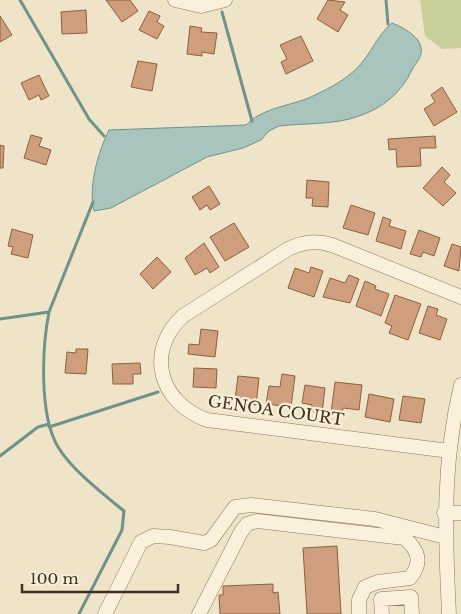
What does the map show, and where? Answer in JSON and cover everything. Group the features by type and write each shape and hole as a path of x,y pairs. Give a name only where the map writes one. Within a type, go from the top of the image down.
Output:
{"street":[{"path":"175,0 201,6 225,0"},
{"name":"GENOA COURT","path":"449,451 207,420 187,411 173,398 163,374 162,355 170,330 184,316 288,249 304,243 319,242 332,245 461,297"},
{"path":"449,614 444,513 449,451 461,385"},
{"path":"105,614 141,542 152,536 204,543 212,540 235,508 251,504 375,519 445,537"},
{"path":"444,513 461,513"},
{"path":"199,614 241,532 247,524 257,521 404,538 414,546 418,556 416,571 410,578 378,582 365,587 359,600 359,614"},
{"path":"382,614 381,599 411,597 412,614"}],"green space":[{"path":"420,0 461,0 461,48 442,49 425,36"}],"water":[{"path":"392,23 414,36 418,40 421,51 419,59 397,93 376,109 341,121 279,126 269,131 261,140 243,148 207,157 111,208 94,211 92,191 95,170 109,130 246,125 262,114 308,98 343,80 361,64 382,33"}],"building":[{"path":"106,0 130,0 138,11 122,22"},
{"path":"328,0 345,2 340,10 348,15 338,32 317,19"},
{"path":"86,10 87,33 62,34 61,12"},
{"path":"149,11 160,16 157,22 164,26 157,39 139,30"},
{"path":"0,16 12,35 0,42"},
{"path":"190,26 202,28 201,32 217,33 214,54 202,52 202,56 187,54"},
{"path":"301,36 313,61 286,74 281,62 287,59 280,45"},
{"path":"138,61 157,64 152,91 131,87"},
{"path":"39,75 49,96 41,100 39,95 29,100 21,83"},
{"path":"442,87 457,112 434,126 424,109 435,102 431,95"},
{"path":"31,135 42,138 39,146 51,150 46,165 24,158"},
{"path":"435,136 436,148 420,148 421,166 397,167 396,149 389,150 388,139"},
{"path":"0,145 4,146 3,168 0,168"},
{"path":"442,167 450,175 444,182 456,193 443,206 423,188"},
{"path":"307,180 329,182 328,207 312,206 313,198 306,198"},
{"path":"209,186 220,204 210,210 207,205 200,210 192,197"},
{"path":"351,205 375,213 368,235 343,228"},
{"path":"383,217 391,220 389,226 406,231 401,249 376,241"},
{"path":"234,223 249,247 225,261 210,237"},
{"path":"12,229 33,235 28,258 11,254 13,247 8,246"},
{"path":"419,230 440,238 434,256 423,252 421,257 410,254"},
{"path":"204,243 219,267 210,273 207,268 195,275 185,258"},
{"path":"452,244 461,247 459,271 444,266"},
{"path":"157,257 171,272 153,289 140,274"},
{"path":"311,267 323,271 314,297 288,288 295,268 309,273"},
{"path":"349,275 359,279 350,303 323,297 330,278 345,283"},
{"path":"365,281 376,286 375,289 389,294 381,316 356,306"},
{"path":"395,295 421,304 408,340 389,333 392,326 385,323"},
{"path":"428,306 438,309 436,315 447,319 440,340 419,333"},
{"path":"201,329 218,331 215,357 188,354 189,344 199,345"},
{"path":"76,349 88,349 86,374 65,373 67,352 76,353"},
{"path":"140,363 141,374 133,374 133,384 113,384 112,364"},
{"path":"194,368 217,369 216,388 193,387"},
{"path":"282,374 295,376 291,407 266,404 269,386 280,387"},
{"path":"238,376 259,378 256,405 246,403 247,400 235,399"},
{"path":"335,382 362,385 359,410 343,408 342,414 331,413"},
{"path":"305,385 325,388 322,413 311,411 312,405 302,403"},
{"path":"369,394 394,399 390,422 365,417"},
{"path":"403,396 425,399 421,423 399,420"},
{"path":"337,546 341,614 307,614 303,548"},
{"path":"273,584 273,593 278,592 280,614 220,614 219,595 223,595 223,586"}],"waterway":[{"path":"20,0 89,119 104,136"},
{"path":"386,0 388,24"},
{"path":"222,12 252,121"},
{"path":"79,614 122,530 124,511 79,473 58,447 52,433 45,400 44,362 49,312 93,202"},
{"path":"0,319 49,312"},
{"path":"49,427 158,392"},
{"path":"0,456 38,427 49,424"}]}
